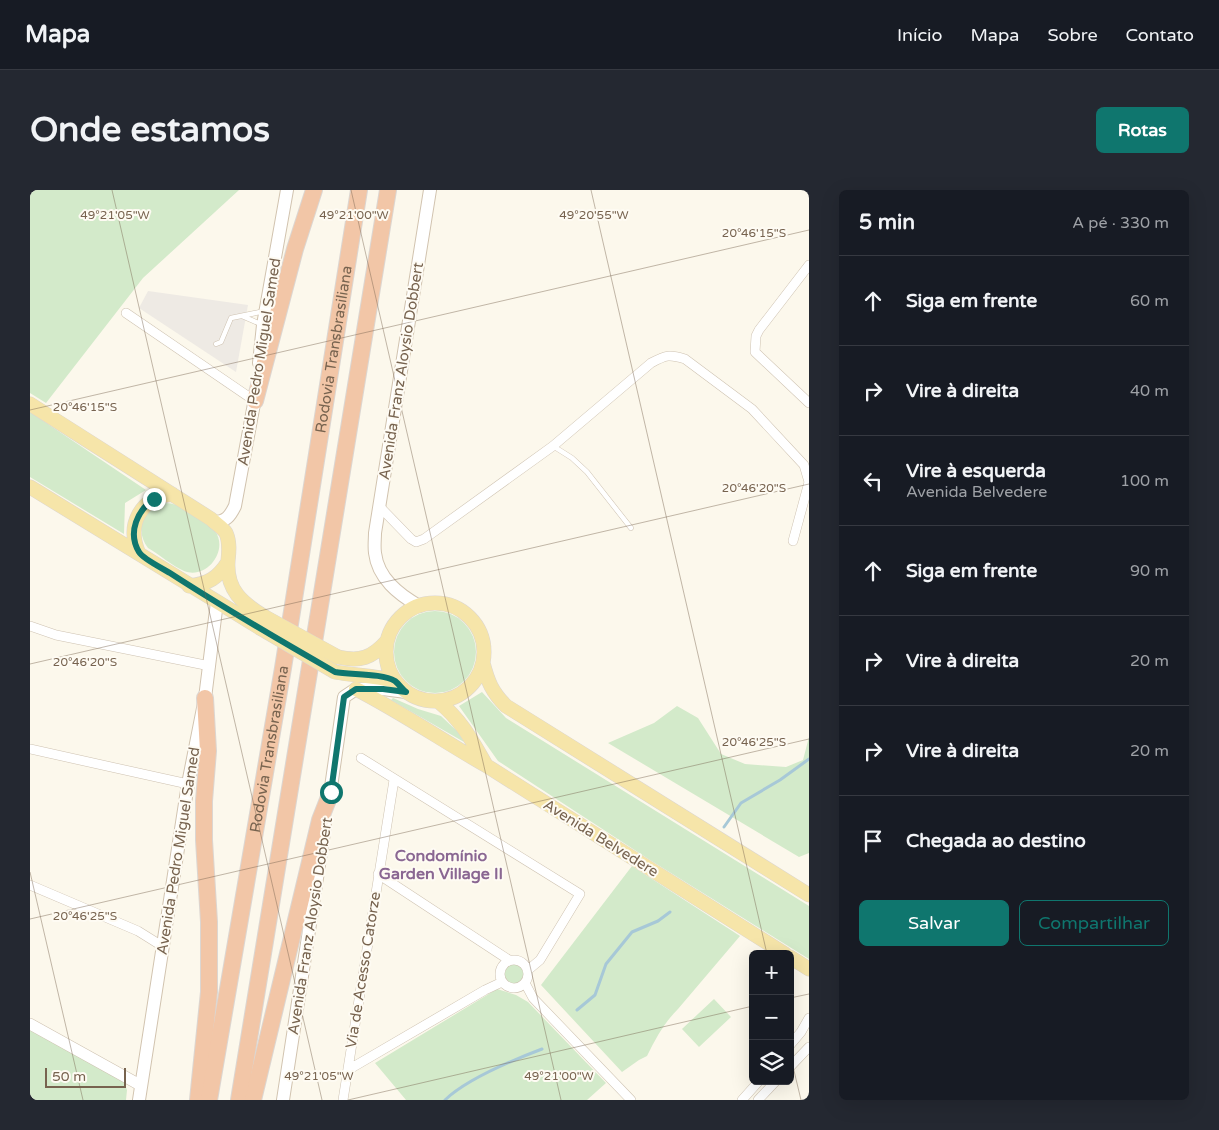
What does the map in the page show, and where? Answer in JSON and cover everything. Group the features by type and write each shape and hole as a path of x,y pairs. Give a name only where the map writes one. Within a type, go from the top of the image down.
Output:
{"highway":[{"path":"255,401 295,249 314,190"},
{"name":"Rodovia Transbrasiliana","path":"209,1100 283,668 359,190"},
{"name":"Rodovia Transbrasiliana","path":"239,1100 388,190"},
{"path":"198,1100 209,992 210,922 204,840 204,801 208,751 205,698"},
{"path":"253,1100 320,820 331,792"}],"main road":[{"name":"Avenida Pedro Miguel Samed","path":"214,522 225,521 235,506 255,401 266,311 287,190"},
{"name":"Avenida Franz Aloysio Dobbert","path":"418,606 405,598 382,575 374,553 375,533 430,190"},
{"path":"30,404 214,522 225,533 230,552 228,562 229,574 234,592 251,608 262,622 335,672 372,675 394,681"},
{"path":"30,487 217,602 338,657 355,660 370,656 387,641"},
{"path":"139,554 134,536 136,519 147,504 154,499 172,494"},
{"path":"189,586 201,585 212,580 222,572 228,562"},
{"name":"Avenida Pedro Miguel Samed","path":"139,1100 188,784 205,698 217,602"},
{"path":"428,604 446,605 464,613 476,626 481,635 484,653 480,671 470,686 455,697 438,701 421,699 406,692 394,681 390,674 386,658 387,641 393,626 404,614 418,606 428,604"},
{"path":"483,663 495,695 506,706 809,896"},
{"name":"Avenida Franz Aloysio Dobbert","path":"283,1100 344,697 356,689"},
{"path":"356,689 383,689 406,692"},
{"path":"356,689 383,703 449,745 487,766"},
{"name":"Avenida Belvedere","path":"438,701 453,713 487,766 780,950"},
{"path":"794,959 809,968"}],"street":[{"path":"809,265 759,330 755,344 755,352 759,358 809,403"},
{"path":"126,313 255,401"},
{"path":"380,506 411,539 416,542 424,539 553,446 651,363 667,355 675,355 685,359 752,409 804,465 809,482 793,541"},
{"path":"30,626 56,635 210,666"},
{"path":"30,749 188,784"},
{"path":"361,758 580,894 540,960 526,967"},
{"name":"Via de Acesso Catorze","path":"343,1100 394,780"},
{"path":"378,874 493,950 506,962"},
{"path":"30,885 138,931 162,946"},
{"path":"501,978 508,987 521,986 528,979 526,967 517,960 506,962"},
{"path":"348,1070 484,990 501,978 506,962"},
{"path":"521,986 628,1099"},
{"path":"794,1042 805,1035 809,1018"},
{"path":"30,1024 140,1085"},
{"path":"794,1063 809,1047"},
{"path":"747,1099 756,1085"},
{"path":"758,1100 772,1085"}],"lane":[{"path":"216,344 221,342 231,318 266,311"},
{"path":"241,316 264,325"},
{"path":"553,446 572,458 587,472 631,528"}],"shaded area":[{"path":"148,291 248,305 236,372 139,308"}],"green space":[{"path":"30,190 239,190 143,278 46,403 30,393"},
{"path":"30,412 146,490 125,503 124,534 30,477"},
{"path":"165,503 180,507 215,531 219,539 219,547 213,562 208,567 193,573 184,571 148,548 142,534 143,520 151,509"},
{"path":"435,611 451,614 464,623 473,636 476,652 473,668 464,681 451,690 435,693 419,690 406,681 397,668 394,652 397,636 406,623 419,614"},
{"path":"482,692 506,718 809,906 809,959 650,860 498,761 459,706"},
{"path":"393,698 418,709 441,716 458,732 464,742 391,700"},
{"path":"677,706 698,718 721,754 745,764 786,767 803,760 809,737 809,853 799,857 608,743 654,723"},
{"path":"632,866 740,936 669,1020 647,1056 622,1072 541,985"},
{"path":"514,964 521,967 524,974 521,981 514,984 507,981 504,974 507,967"},
{"path":"497,989 516,995 528,1002 606,1083 587,1100 406,1100 375,1063"},
{"path":"714,999 731,1017 699,1047 682,1029"},
{"path":"30,1028 124,1082 127,1090 126,1100 30,1100"}],"waterway":[{"path":"724,827 741,803 780,780 809,759"},
{"path":"577,1010 595,995 606,964 632,932 658,921 670,912"},
{"path":"445,1100 465,1085 504,1064 542,1049"}],"district":[{"name":"Condomínio Garden Village II","path":"441,864"}],"route":[{"path":"154,499 147,504 136,519 134,536 139,554 189,586 335,672 372,675 384,678 394,681 406,692 383,689 356,689 344,697 331,792"}]}
